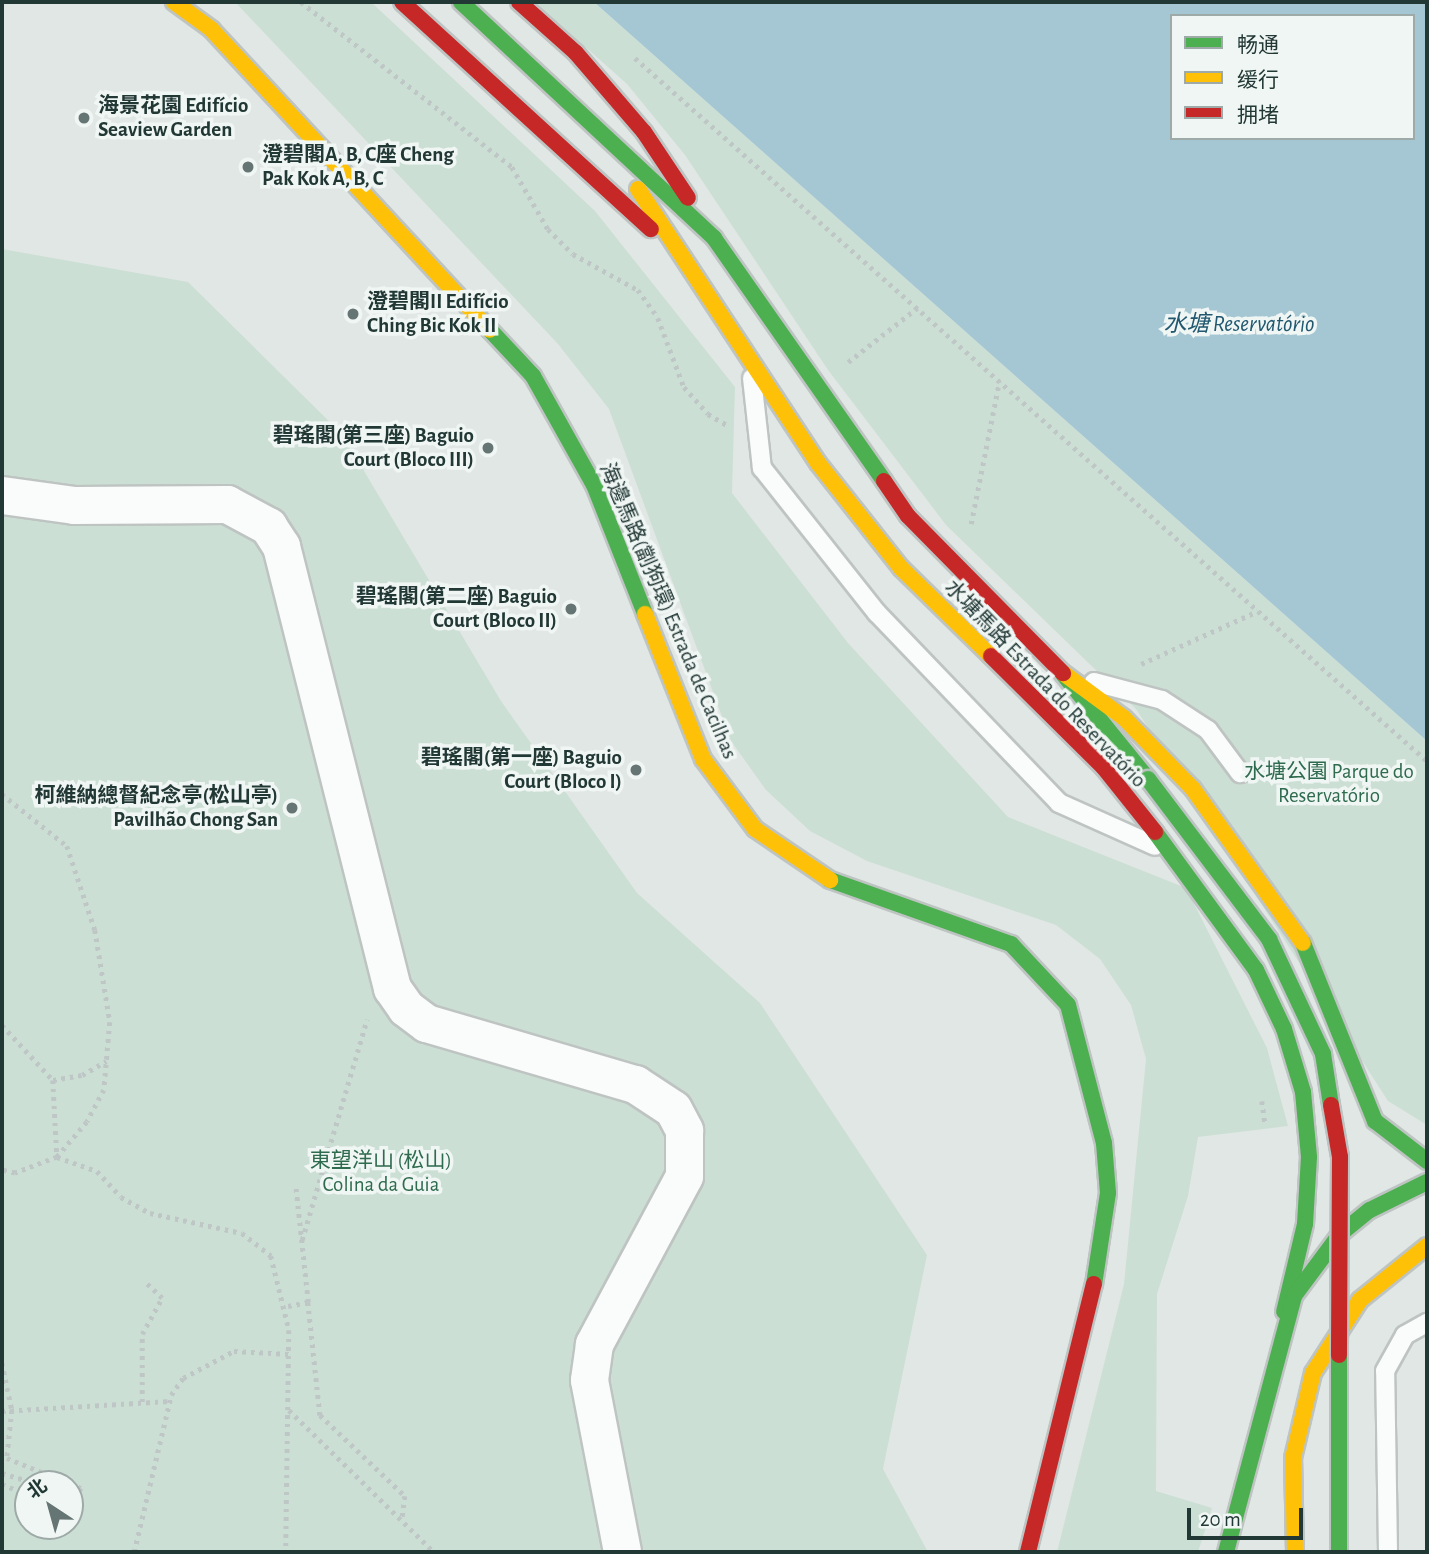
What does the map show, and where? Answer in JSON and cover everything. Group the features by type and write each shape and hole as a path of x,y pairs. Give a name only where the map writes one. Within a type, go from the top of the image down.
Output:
{"main road":[{"name":"海邊馬路(劏狗環) Estrada de Cacilhas","path":"174,2 220,39 533,376 594,485 704,759 755,829 826,878 1011,944 1068,1005 1096,1106 1108,1193 1104,1244 1028,1552"},
{"path":"402,2 682,258"},
{"name":"水塘馬路 Estrada do Reservatório","path":"461,2 544,75 617,154 714,238 814,389 908,516 1063,674 1124,719 1199,796 1305,946 1375,1121 1427,1161"},
{"path":"519,2 576,53 644,132 714,238"},
{"name":"水塘馬路 Estrada do Reservatório","path":"617,154 682,258 818,463 901,568 1104,768 1175,855 1256,970 1284,1029 1303,1092 1309,1157 1305,1224 1280,1331"},
{"path":"1063,674 1148,779 1269,939 1323,1054 1340,1157 1339,1552"},
{"path":"1226,1552 1280,1331 1314,1263 1340,1234 1370,1210 1427,1182"},
{"path":"1295,1552 1293,1458 1313,1373 1360,1300 1427,1246"}],"street":[{"path":"2,495 74,505 228,504 268,526 281,546 393,988 426,1023 635,1084 656,1093 684,1130 684,1176 594,1344 589,1380 622,1552"}],"lane":[{"path":"750,361 762,468 877,612 1059,803 1175,855"},
{"path":"1063,674 1162,700 1208,730 1240,773"},
{"path":"1388,1552 1385,1371 1405,1335 1427,1323"}],"path":[{"path":"301,2 512,167 548,229 573,254 638,290 658,318 684,387 708,414 759,443"},
{"path":"624,48 1427,761"},
{"path":"814,389 917,308"},
{"path":"970,528 999,381"},
{"path":"1098,683 1258,611"},
{"path":"2,794 67,846 96,930 110,1022 104,1090 87,1122 57,1157 15,1173 2,1170"},
{"path":"302,1240 385,958"},
{"path":"2,1025 53,1080 57,1157"},
{"path":"53,1080 82,1075 107,1060"},
{"path":"1262,1088 1262,1119 1275,1129"},
{"path":"57,1157 97,1171 121,1198 150,1213 242,1233 271,1256 288,1306 286,1552"},
{"path":"296,1189 320,1415 405,1496 402,1521"},
{"path":"142,1402 142,1334 162,1298 144,1281"},
{"path":"288,1306 308,1302"},
{"path":"134,1552 170,1401 198,1365 234,1351 289,1354"},
{"path":"2,1363 12,1410 4,1459 33,1470"},
{"path":"2,1411 170,1401"},
{"path":"288,1409 435,1552"}],"green space":[{"path":"235,2 371,2 595,211 735,387 732,493 848,643 1008,817 1186,888 1267,1048 1288,1126 1198,1137 1188,1196 1157,1294 1156,1491 1212,1508 1198,1552 1057,1552 1124,1284 1146,1059 1131,1005 1100,959 1056,925 867,861 810,831 766,790 731,741 609,409 558,344"},
{"name":"水塘公園 Parque do Reservatório","path":"535,2 594,2 1427,741 1427,1125 1388,1101 1136,709 946,525 828,370 685,155 627,84"},
{"name":"東望洋山 (松山) Colina da Guia","path":"2,249 188,282 342,434 501,701 637,893 760,1003 927,1255 883,1469 928,1552 2,1552"}],"water":[{"name":"水塘 Reservatório","path":"594,2 1427,2 1427,741"}],"traffic: fast":[{"path":"461,2 714,238 884,481"},
{"path":"490,330 533,376 594,485 645,614"},
{"path":"1063,674 1148,779"},
{"path":"1148,779 1269,939 1323,1054 1331,1105"},
{"path":"1155,832 1256,970 1284,1029 1303,1092 1309,1157 1305,1224 1284,1312"},
{"path":"830,880 1011,944 1068,1005 1104,1143 1108,1193 1094,1284"},
{"path":"1303,943 1375,1121 1427,1161"},
{"path":"1226,1552 1294,1296 1340,1234 1370,1210 1427,1182"},
{"path":"1339,1355 1339,1552"}],"traffic: slow":[{"path":"174,2 211,29 490,330"},
{"path":"638,189 818,463 901,568 991,656"},
{"path":"645,614 703,759 755,829 830,880"},
{"path":"1063,673 1124,718 1193,789 1303,943"},
{"path":"1295,1552 1293,1458 1313,1373 1360,1300 1427,1246"}],"traffic: jam":[{"path":"402,2 651,229"},
{"path":"519,2 576,53 644,132 688,198"},
{"path":"884,481 908,516 1063,673"},
{"path":"991,656 1104,768 1155,832"},
{"path":"1331,1105 1340,1157 1339,1355"},
{"path":"1028,1552 1094,1284"}],"place":[{"name":"海景花園 Edifício Seaview Garden","path":"84,118"},
{"name":"澄碧閣A, B, C座 Cheng Pak Kok A, B, C","path":"248,167"},
{"name":"澄碧閣II Edifício Ching Bic Kok II","path":"353,314"},
{"name":"碧瑤閣(第三座) Baguio Court (Bloco III)","path":"488,448"},
{"name":"碧瑤閣(第二座) Baguio Court (Bloco II)","path":"571,609"},
{"name":"碧瑤閣(第一座) Baguio Court (Bloco I)","path":"636,770"},
{"name":"柯維納總督紀念亭(松山亭) Pavilhão Chong San","path":"292,808"}]}
